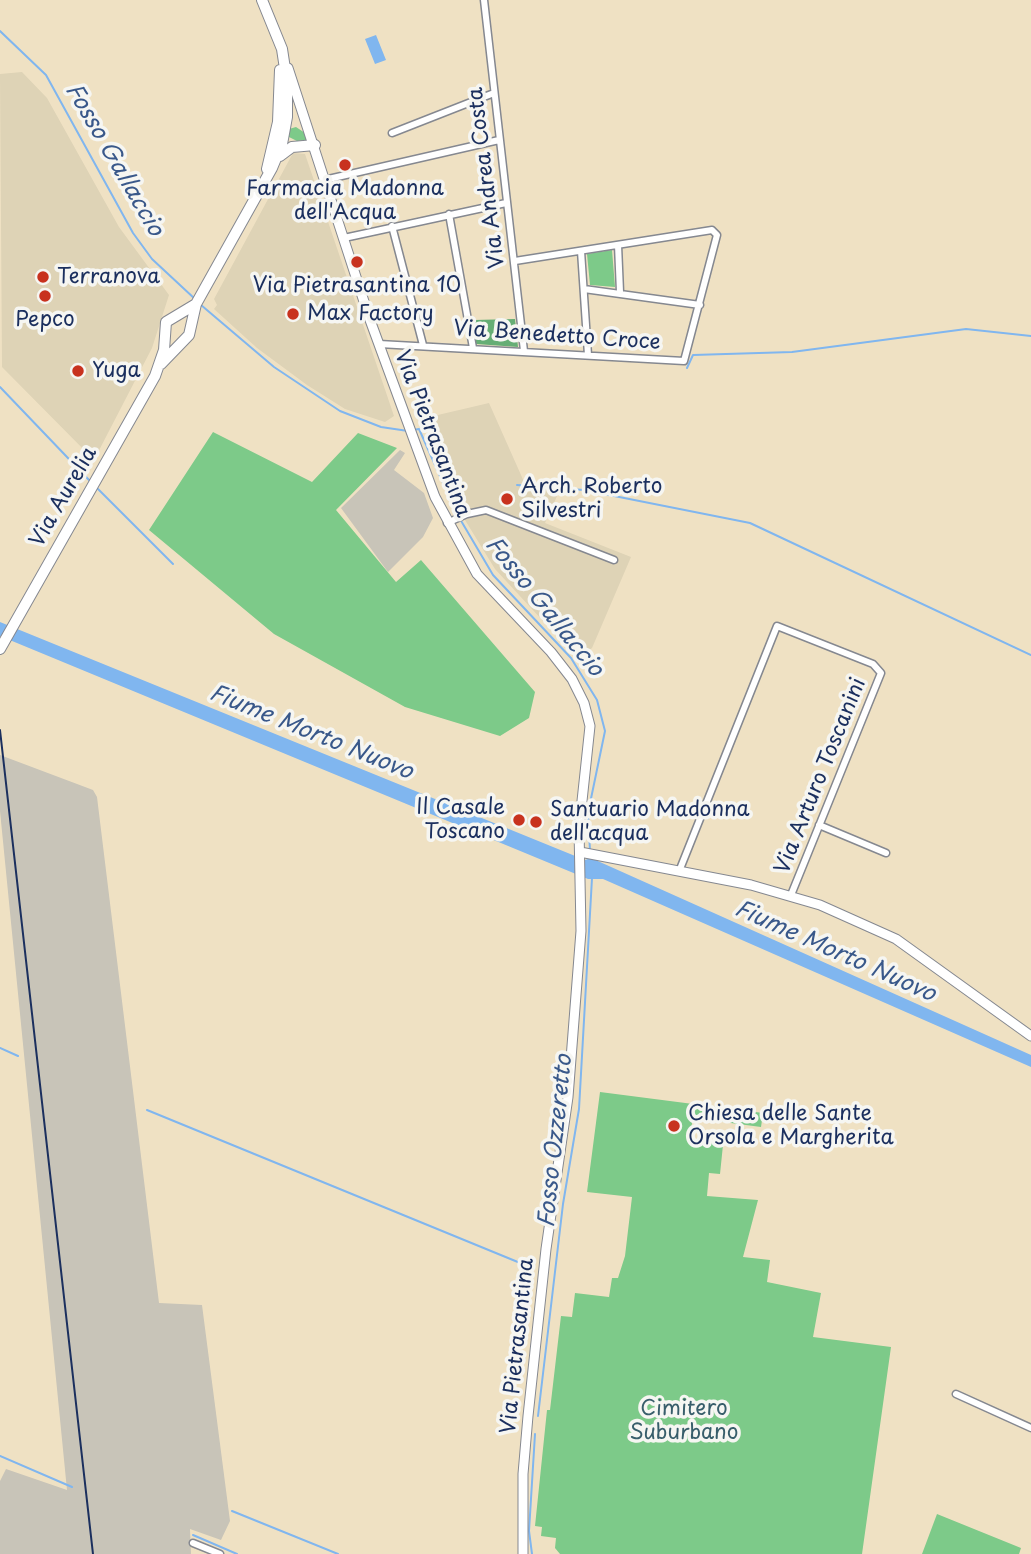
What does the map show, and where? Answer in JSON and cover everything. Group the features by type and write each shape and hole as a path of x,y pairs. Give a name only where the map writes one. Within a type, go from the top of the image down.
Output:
{"main road":[{"path":"262,0 282,53 287,82 287,117 274,165"},
{"path":"260,190 272,152 281,97 279,62 270,20"},
{"path":"196,304 166,322 165,334 173,341 182,341 191,331 196,304 274,165 289,148 315,145"},
{"path":"177,315 188,320 191,331"},
{"name":"Via Aurelia","path":"160,364 165,334"},
{"name":"Via Aurelia","path":"0,649 160,364 182,341"}],"street":[{"name":"Via Andrea Costa","path":"484,0 524,351"},
{"name":"Via Pietrasantina","path":"282,53 315,145 324,180 405,421 447,523 477,574 559,661 582,698 590,738 581,805 585,853 581,876 580,931 568,1104 546,1249 524,1460 523,1554"},
{"path":"392,133 494,93"},
{"path":"324,180 499,140"},
{"path":"344,238 506,203"},
{"path":"449,214 472,348"},
{"path":"392,226 423,345"},
{"name":"Via Benedetto Croce","path":"379,344 684,361 716,232 618,245"},
{"path":"515,261 618,245 620,292"},
{"path":"581,251 588,355"},
{"path":"584,289 700,304"},
{"path":"447,523 465,514 486,510 614,560"},
{"name":"Via Arturo Toscanini","path":"680,869 777,626 880,669 881,675 791,895"},
{"path":"819,825 887,853"},
{"path":"585,853 680,869 791,895 896,939 1031,1037"},
{"path":"956,1394 1031,1427"},
{"path":"193,1543 220,1554"}],"shaded area":[{"path":"22,72 47,98 119,227 169,295 152,348 94,460 2,367 0,74"},
{"path":"293,153 305,154 394,416 385,422 345,409 307,385 257,348 214,309 217,305 214,299"},
{"path":"489,403 525,484 562,485 545,523 631,557 592,648 578,659 495,569 457,507 441,468 425,418"},
{"path":"400,450 405,453 394,470 424,493 433,518 423,537 388,572 341,508"},
{"path":"0,755 93,790 97,797 159,1303 202,1305 230,1521 221,1540 190,1529 191,1554 0,1554 0,1481 6,1469 67,1490 0,811"}],"green space":[{"path":"296,127 308,135 306,140 297,141 289,137 289,129"},
{"path":"612,250 615,287 590,285 587,254"},
{"path":"515,319 518,347 476,344 474,320"},
{"path":"213,432 312,482 358,433 397,448 336,510 396,582 421,560 535,692 529,718 500,736 405,707 274,634 149,530"},
{"name":"Cimitero Suburbano","path":"600,1092 763,1113 761,1127 693,1118 689,1140 723,1145 720,1174 709,1173 707,1196 758,1200 743,1257 770,1260 767,1282 821,1293 813,1337 891,1347 862,1554 560,1554 555,1548 556,1538 541,1536 542,1527 535,1526 547,1410 550,1410 561,1316 572,1317 575,1293 609,1297 612,1278 618,1278 625,1256 632,1197 587,1192"},
{"path":"937,1514 1021,1548 1019,1554 922,1554"}],"water":[{"path":"376,35 386,60 375,64 365,39"},
{"path":"0,622 585,860 591,858 1031,1055 1031,1067 603,879 588,879 0,636"}],"waterway":[{"name":"Fosso Gallaccio","path":"0,31 46,75 133,233 152,259 195,299"},
{"name":"Fosso Gallaccio","path":"201,305 274,367 340,411 381,427 408,431"},
{"path":"687,368 693,355 792,352 966,329 1031,336"},
{"path":"0,387 89,480"},
{"name":"Fosso Gallaccio","path":"413,430 419,429 457,514"},
{"path":"517,485 584,490 750,523 1031,655"},
{"path":"98,489 173,564"},
{"name":"Fosso Gallaccio","path":"460,519 493,575 571,658 597,700 605,731 588,813 590,851"},
{"name":"Fosso Ozzeretto","path":"538,1416 563,1204 579,1109 592,878"},
{"path":"0,1048 18,1056"},
{"path":"147,1110 530,1267"},
{"name":"Fosso Ozzeretto","path":"532,1554 529,1531 535,1434"},
{"path":"0,1456 72,1487"},
{"path":"232,1511 338,1554"},
{"path":"193,1535 237,1554"}],"railway":[{"path":"0,730 93,1554"}],"place":[{"name":"Farmacia Madonna dell'Acqua","path":"345,165"},
{"name":"Via Pietrasantina 10","path":"357,262"},
{"name":"Terranova","path":"43,277"},
{"name":"Pepco","path":"45,296"},
{"name":"Max Factory","path":"293,314"},
{"name":"Yuga","path":"78,371"},
{"name":"Arch. Roberto Silvestri","path":"507,499"},
{"name":"Il Casale Toscano","path":"519,820"},
{"name":"Santuario Madonna dell'acqua","path":"536,822"},
{"name":"Chiesa delle Sante Orsola e Margherita","path":"674,1126"}],"water label":[{"name":"Fiume Morto Nuovo","path":"311,733"},
{"name":"Fiume Morto Nuovo","path":"835,952"}]}
